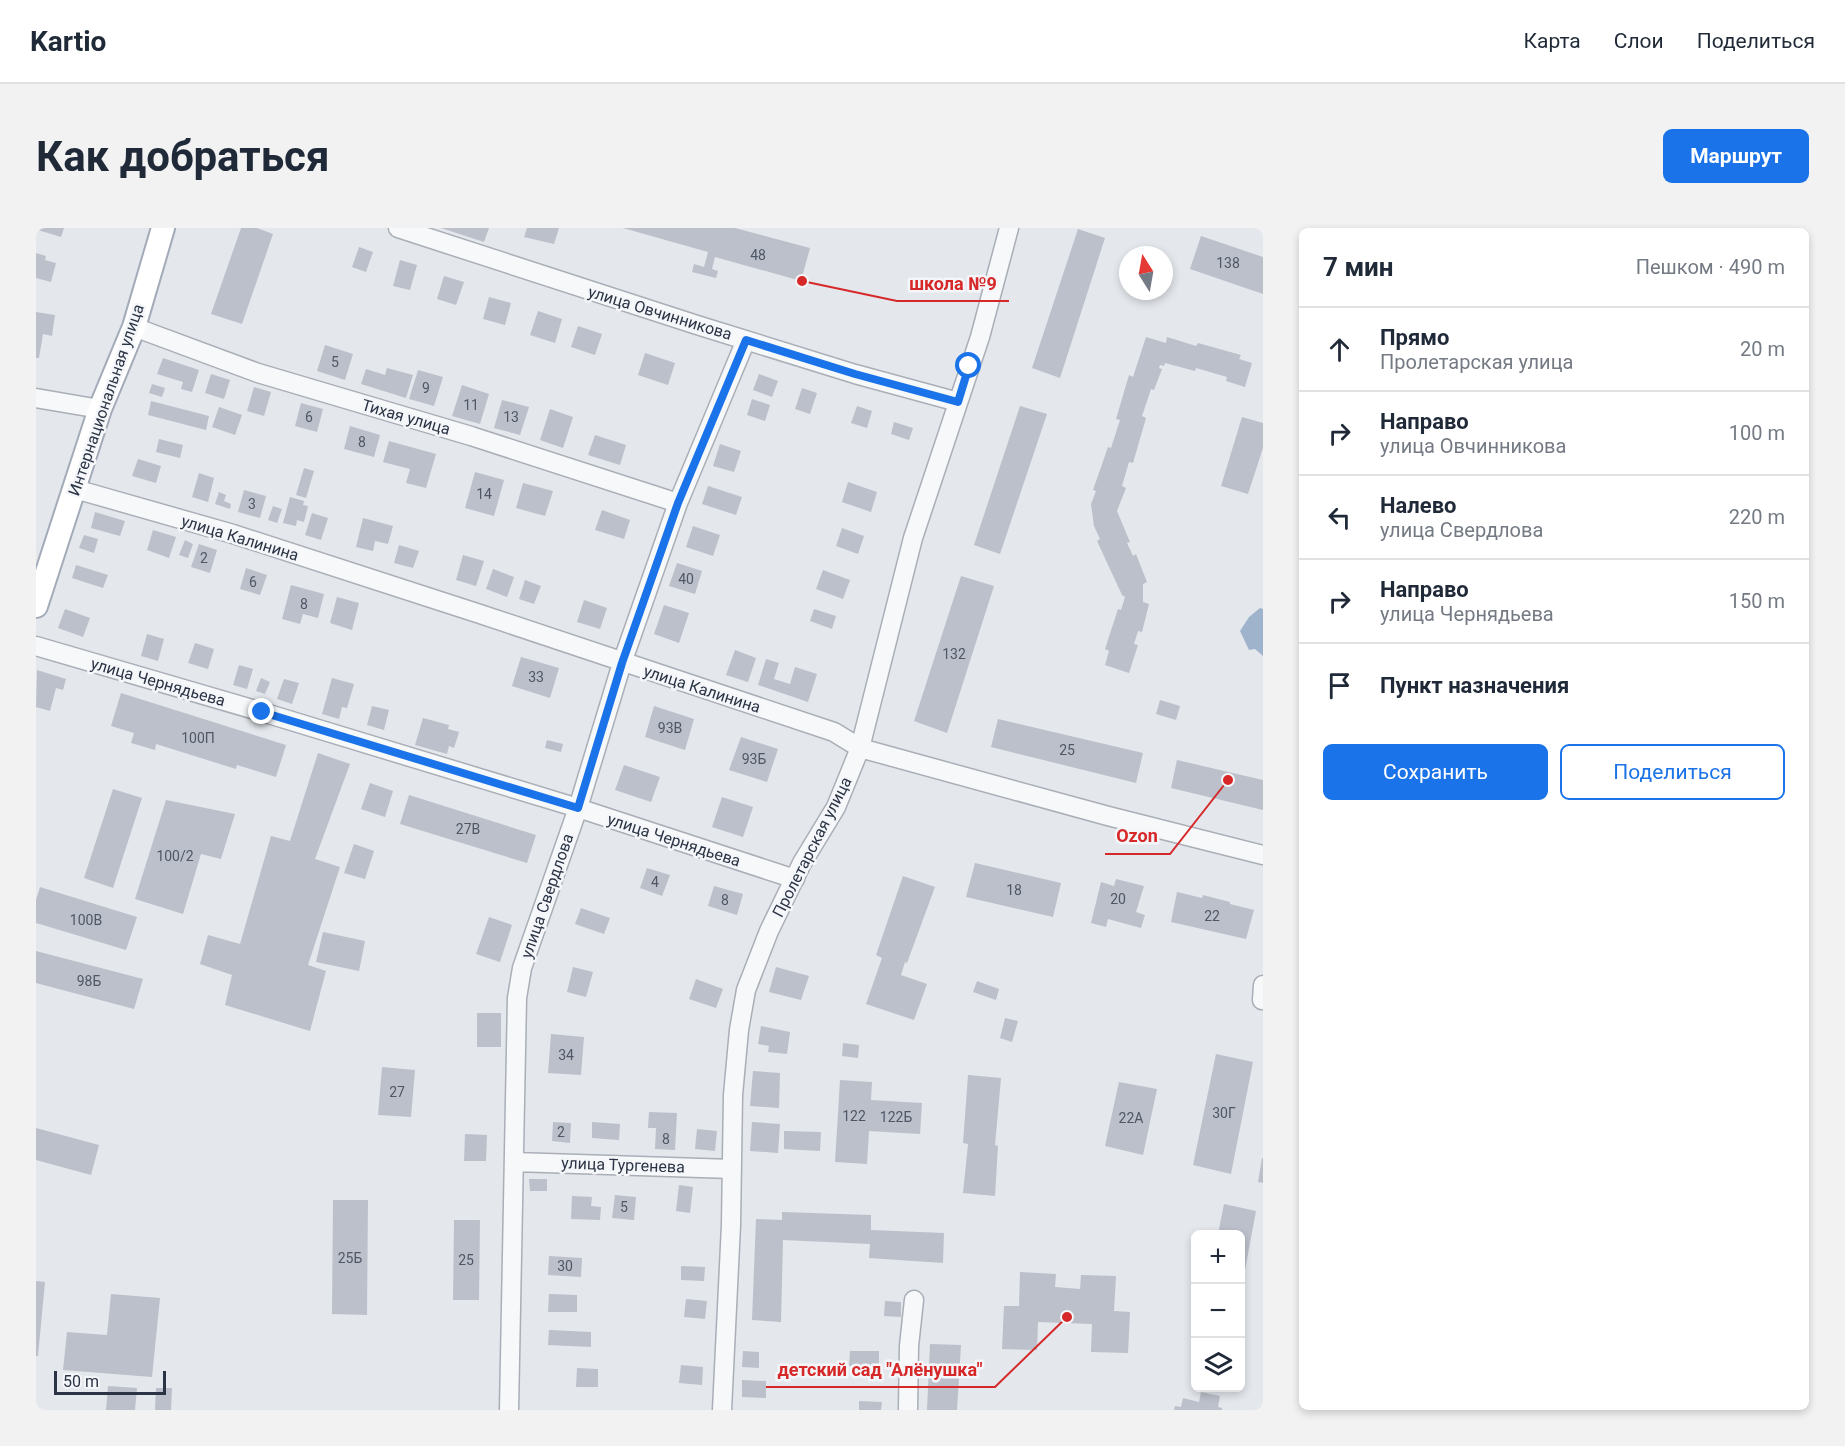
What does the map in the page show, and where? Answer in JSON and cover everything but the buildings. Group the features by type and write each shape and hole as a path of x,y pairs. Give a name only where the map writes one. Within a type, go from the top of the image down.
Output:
{"main road":[{"name":"Интернациональная улица","path":"36,606 100,409 134,327 163,228"}],"street":[{"name":"улица Овчинникова","path":"398,228 579,288 855,374 958,402"},
{"name":"Пролетарская улица","path":"722,1410 731,1225 733,1095 739,1030 746,990 769,931 795,879 836,807 860,748 914,538 980,337 1010,228"},
{"name":"Тихая улица","path":"134,327 258,373 471,436 678,503"},
{"name":"улица Свердлова","path":"509,1410 517,998 522,968 578,808 622,663 678,503 746,340"},
{"path":"36,398 100,409"},
{"name":"улица Калинина","path":"75,489 233,534 480,614 834,732 860,748 1108,816 1263,855"},
{"name":"улица Чернядьева","path":"36,646 578,808 795,879"},
{"path":"1263,985 1263,1000"},
{"name":"улица Тургенева","path":"514,1162 732,1169"},
{"path":"908,1410 909,1346 914,1300"}],"water":[{"path":"1260,608 1263,609 1263,656 1255,649 1249,650 1240,631 1249,617"}],"place":[{"name":"школа №9","path":"802,281"},
{"name":"Ozon","path":"1228,780"},
{"name":"детский сад \"Алёнушка\"","path":"1067,1317"}],"route":[{"path":"262,712 578,808 622,663 678,503 746,340 855,374 958,402 969,366"}]}
